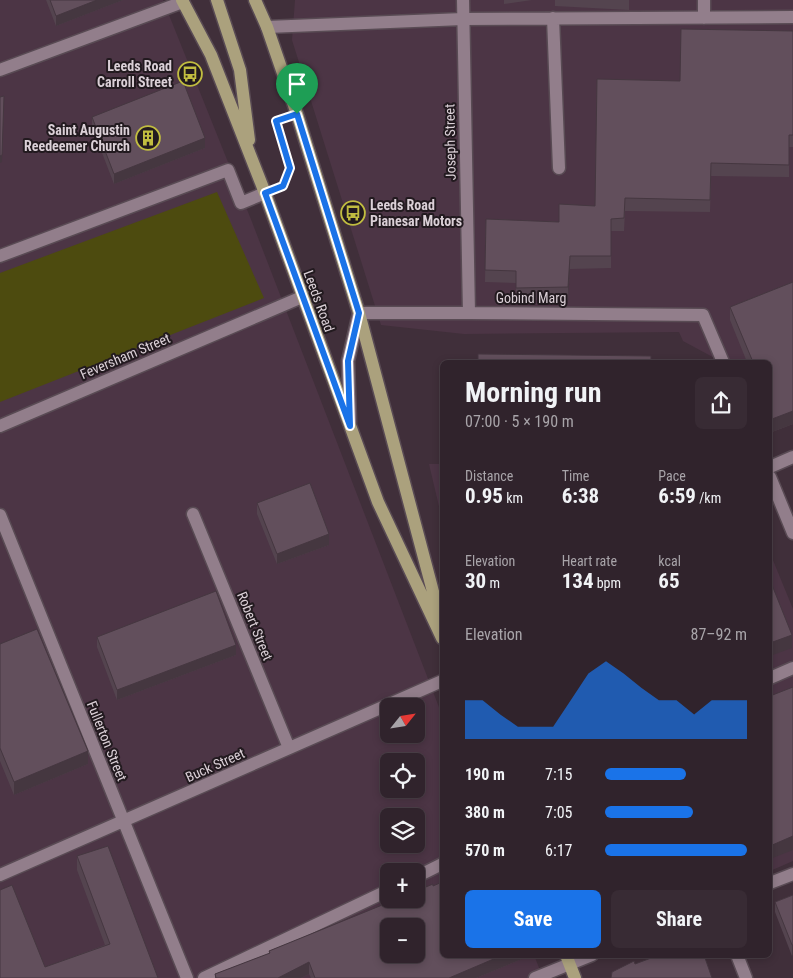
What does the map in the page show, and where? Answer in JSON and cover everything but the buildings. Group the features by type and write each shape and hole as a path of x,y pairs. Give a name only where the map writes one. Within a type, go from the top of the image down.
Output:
{"main road":[{"path":"217,0 240,70 251,160"},
{"name":"Leeds Road","path":"255,0 267,27 297,114 359,313 440,620"},
{"name":"Leeds Road","path":"184,1 211,55 265,193 378,502 436,607 440,628"},
{"path":"568,960 574,978"}],"street":[{"name":"Joseph Street","path":"464,0 469,313"},
{"path":"704,0 704,18"},
{"path":"0,70 184,1"},
{"path":"553,18 559,168"},
{"path":"267,27 463,19 793,18"},
{"path":"0,256 228,170 241,203 265,193"},
{"name":"Feversham Street","path":"0,426 302,297"},
{"path":"350,426 348,361 359,313"},
{"name":"Gobind Marg","path":"359,313 703,315 722,360"},
{"path":"772,466 793,457"},
{"path":"772,481 793,533"},
{"name":"Robert Street","path":"193,514 290,748"},
{"name":"Fullerton Street","path":"0,515 187,978"},
{"path":"772,677 793,668"},
{"name":"Buck Street","path":"0,875 440,682"},
{"path":"425,872 440,865"},
{"path":"772,882 793,874"},
{"path":"204,978 380,894"},
{"path":"738,958 746,978"},
{"path":"535,978 568,960"}],"path":[{"path":"265,193 283,186 290,168 276,121 297,114"}],"shaded area":[{"path":"0,0 163,0 252,222 440,710 440,958 535,958 543,978 0,978"},
{"path":"295,0 793,0 793,363 772,363 772,360 718,360 683,341 679,332 464,334 381,325 292,40"},
{"path":"217,192 264,298 0,402 0,273"},
{"path":"429,464 440,464 440,511"},
{"path":"772,558 793,609 793,861 772,870"}],"place":[{"name":"Leeds Road Carroll Street","path":"190,74"},
{"name":"Saint Augustin Reedeemer Church","path":"148,138"},
{"name":"Leeds Road Pianesar Motors","path":"353,213"}],"route":[{"path":"297,114 359,313 348,361 350,426 265,193 283,186 290,168 276,121 297,114"}]}
